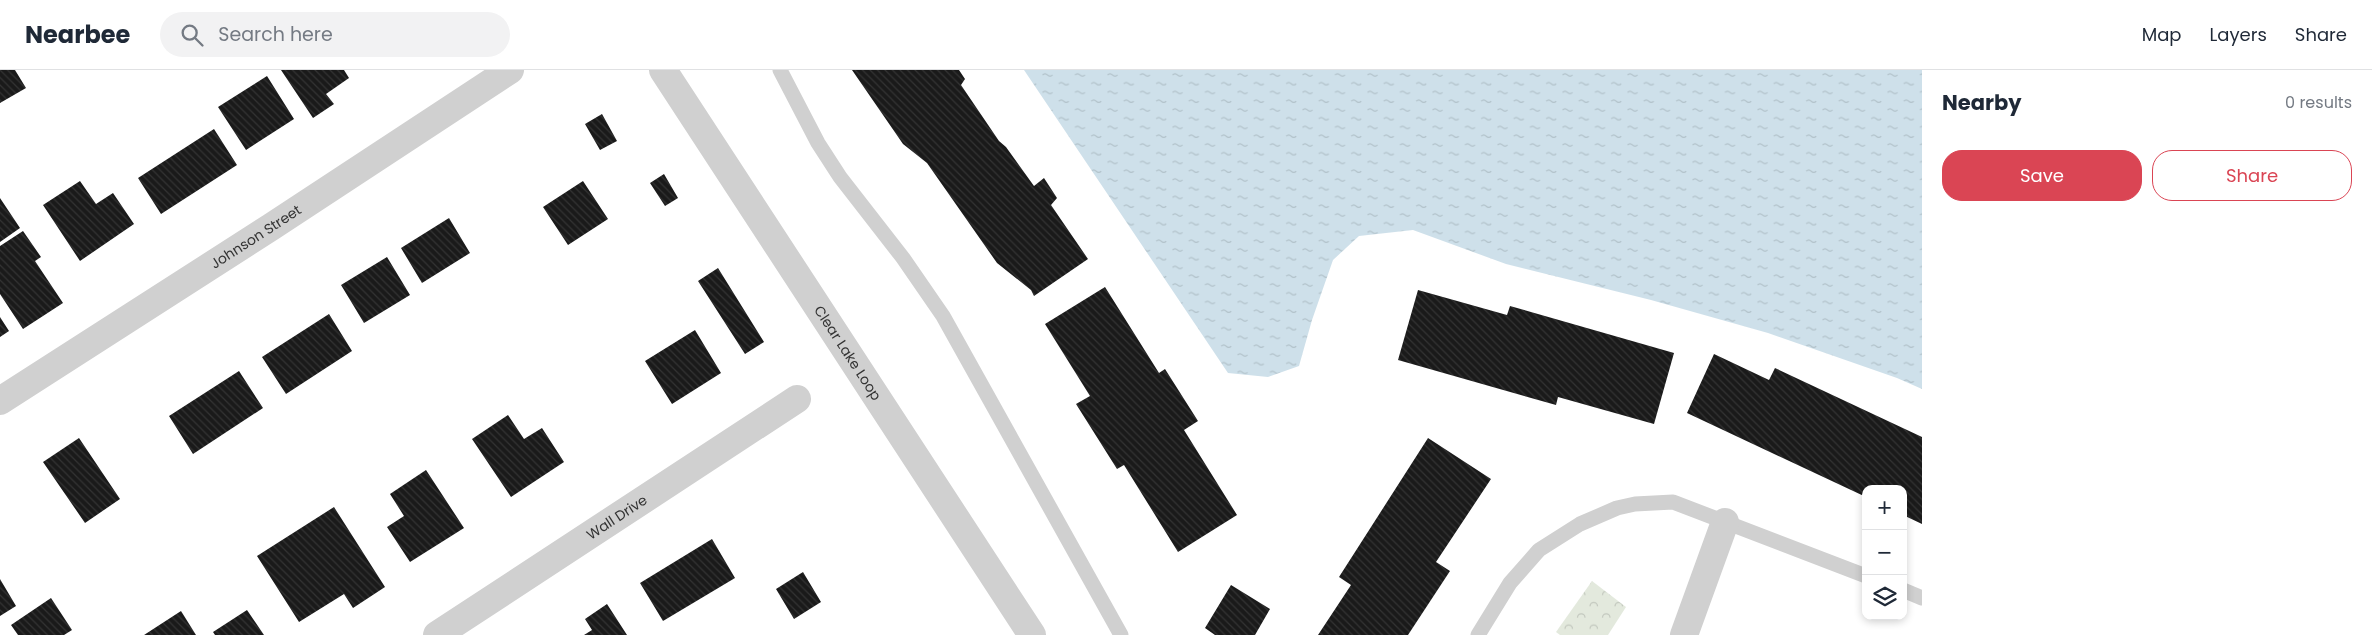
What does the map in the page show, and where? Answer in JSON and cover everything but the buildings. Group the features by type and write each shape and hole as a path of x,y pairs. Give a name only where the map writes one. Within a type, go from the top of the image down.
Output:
{"street":[{"name":"Johnson Street","path":"0,401 271,227 510,70"},
{"name":"Clear Lake Loop","path":"663,70 1032,635"},
{"name":"Wall Drive","path":"437,635 797,399"},
{"path":"1684,635 1726,522"}],"lane":[{"path":"780,70 804,118 835,168 944,316 1118,634"},
{"path":"1478,635 1510,583 1528,561 1557,536 1597,516 1636,504 1673,502 1863,575"},
{"path":"1907,592 1922,598"}],"green space":[{"path":"1592,581 1626,607 1608,635 1560,635 1556,632"}],"water":[{"path":"1024,70 1922,70 1922,389 1897,378 1768,333 1651,300 1506,264 1413,230 1359,236 1333,260 1312,320 1299,366 1268,377 1228,373"}]}
